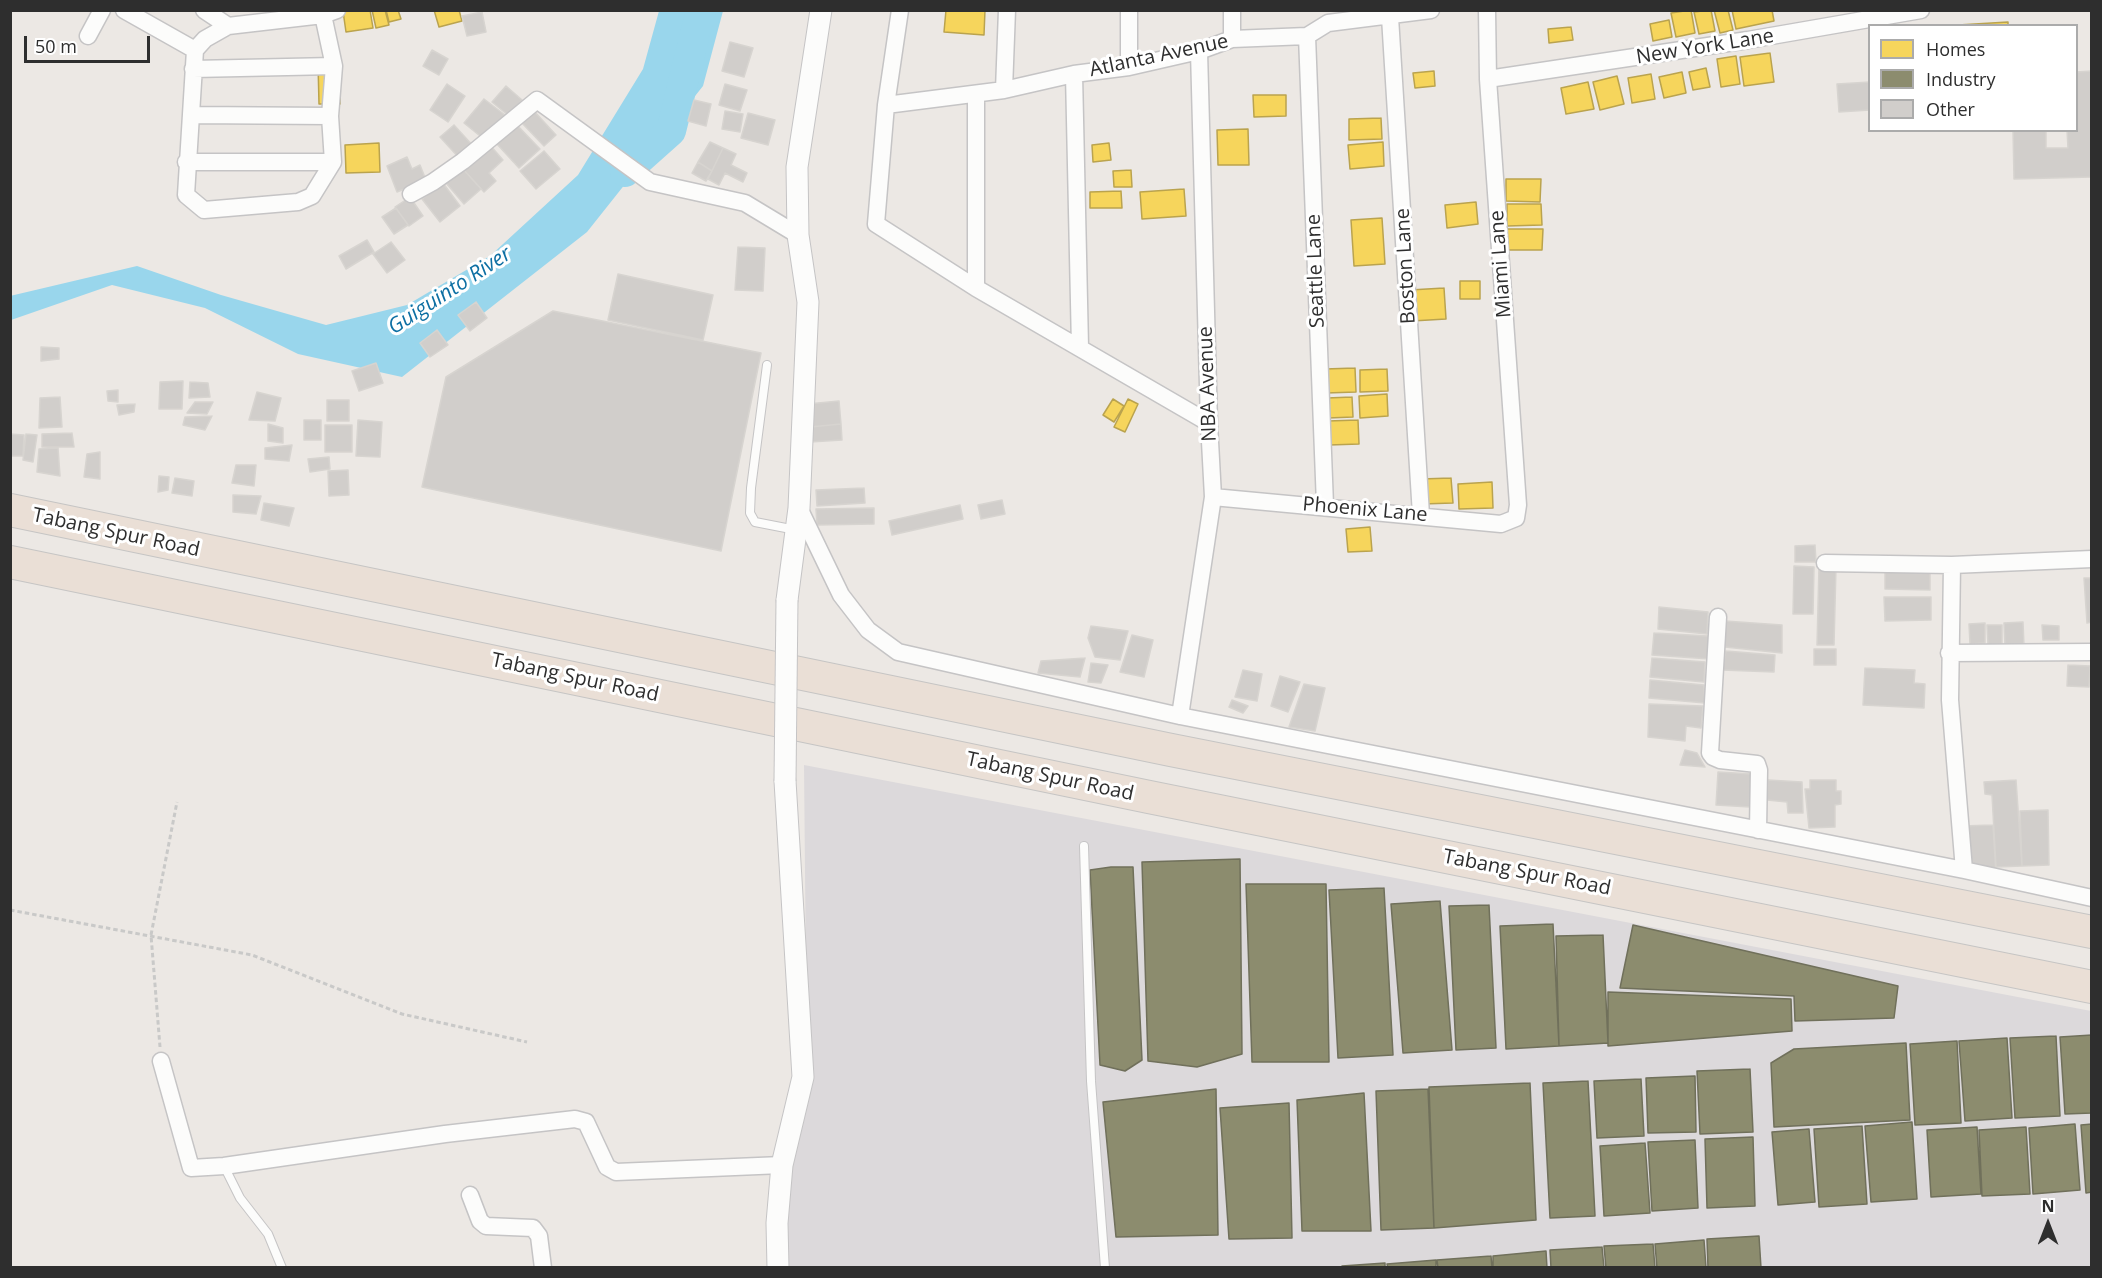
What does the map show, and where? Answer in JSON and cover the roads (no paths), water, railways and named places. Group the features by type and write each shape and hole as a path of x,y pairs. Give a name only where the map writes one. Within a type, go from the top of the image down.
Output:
{"highway":[{"name":"Tabang Spur Road","path":"10,510 1171,750 2091,932"},
{"name":"Tabang Spur Road","path":"10,562 1149,797 2091,987"}],"street":[{"path":"88,36 102,10"},
{"path":"124,10 195,50"},
{"path":"204,10 228,26"},
{"path":"778,1268 777,1223 782,1165 803,1077 785,781 787,600 799,508 808,302 798,235 797,167 821,10"},
{"path":"900,10 886,105 876,224 976,288 1080,346 1209,423"},
{"path":"1004,90 1007,10"},
{"path":"1129,10 1129,67"},
{"path":"1232,10 1232,39"},
{"name":"Atlanta Avenue","path":"886,105 1004,90 1074,74 1129,67 1199,51 1232,39 1307,36 1328,17 1390,17 1431,10"},
{"name":"Miami Lane","path":"1487,10 1488,79 1518,505 1516,518"},
{"name":"New York Lane","path":"1488,79 1748,40 1921,10"},
{"path":"325,12 334,66 330,116 333,162 312,196 298,202 204,210 186,195 186,162 195,50 205,39 228,26 325,12"},
{"name":"Boston Lane","path":"1390,17 1421,515"},
{"name":"Seattle Lane","path":"1307,36 1325,505"},
{"name":"NBA Avenue","path":"1180,716 1213,497 1199,51"},
{"path":"193,69 334,66"},
{"path":"1074,74 1080,346"},
{"path":"976,94 976,288"},
{"path":"411,194 463,161 537,100 586,138 650,182 745,203 798,235"},
{"path":"191,116 330,116"},
{"path":"186,162 333,162"},
{"name":"Phoenix Lane","path":"1213,497 1325,505 1502,524 1516,518"},
{"path":"799,508 841,595 868,630 898,652 1180,716 1964,870 2091,898"},
{"path":"1825,563 1952,565 2091,559"},
{"path":"1952,565 1950,700 1964,870"},
{"path":"1718,617 1710,753 1720,760 1757,764 1760,770 1758,830"},
{"path":"1949,653 2091,652"},
{"path":"161,1061 191,1168 224,1166 445,1134 575,1119 586,1122 607,1167 616,1172 782,1165"},
{"path":"470,1195 480,1221 486,1226 533,1228 539,1236 543,1268"}],"lane":[{"path":"767,365 751,488 750,513 755,522 796,530"},
{"path":"1084,846 1091,1081 1105,1268"},
{"path":"224,1166 240,1198 268,1234 282,1268"}],"water":[{"path":"659,11 723,11 703,86 587,232 402,377 298,354 205,308 112,285 11,320 10,296 137,266 221,295 326,325 407,305 490,256 578,175 643,69"}],"waterway":[{"name":"Guiguinto River","path":"625,172 671,131 701,10"}]}
